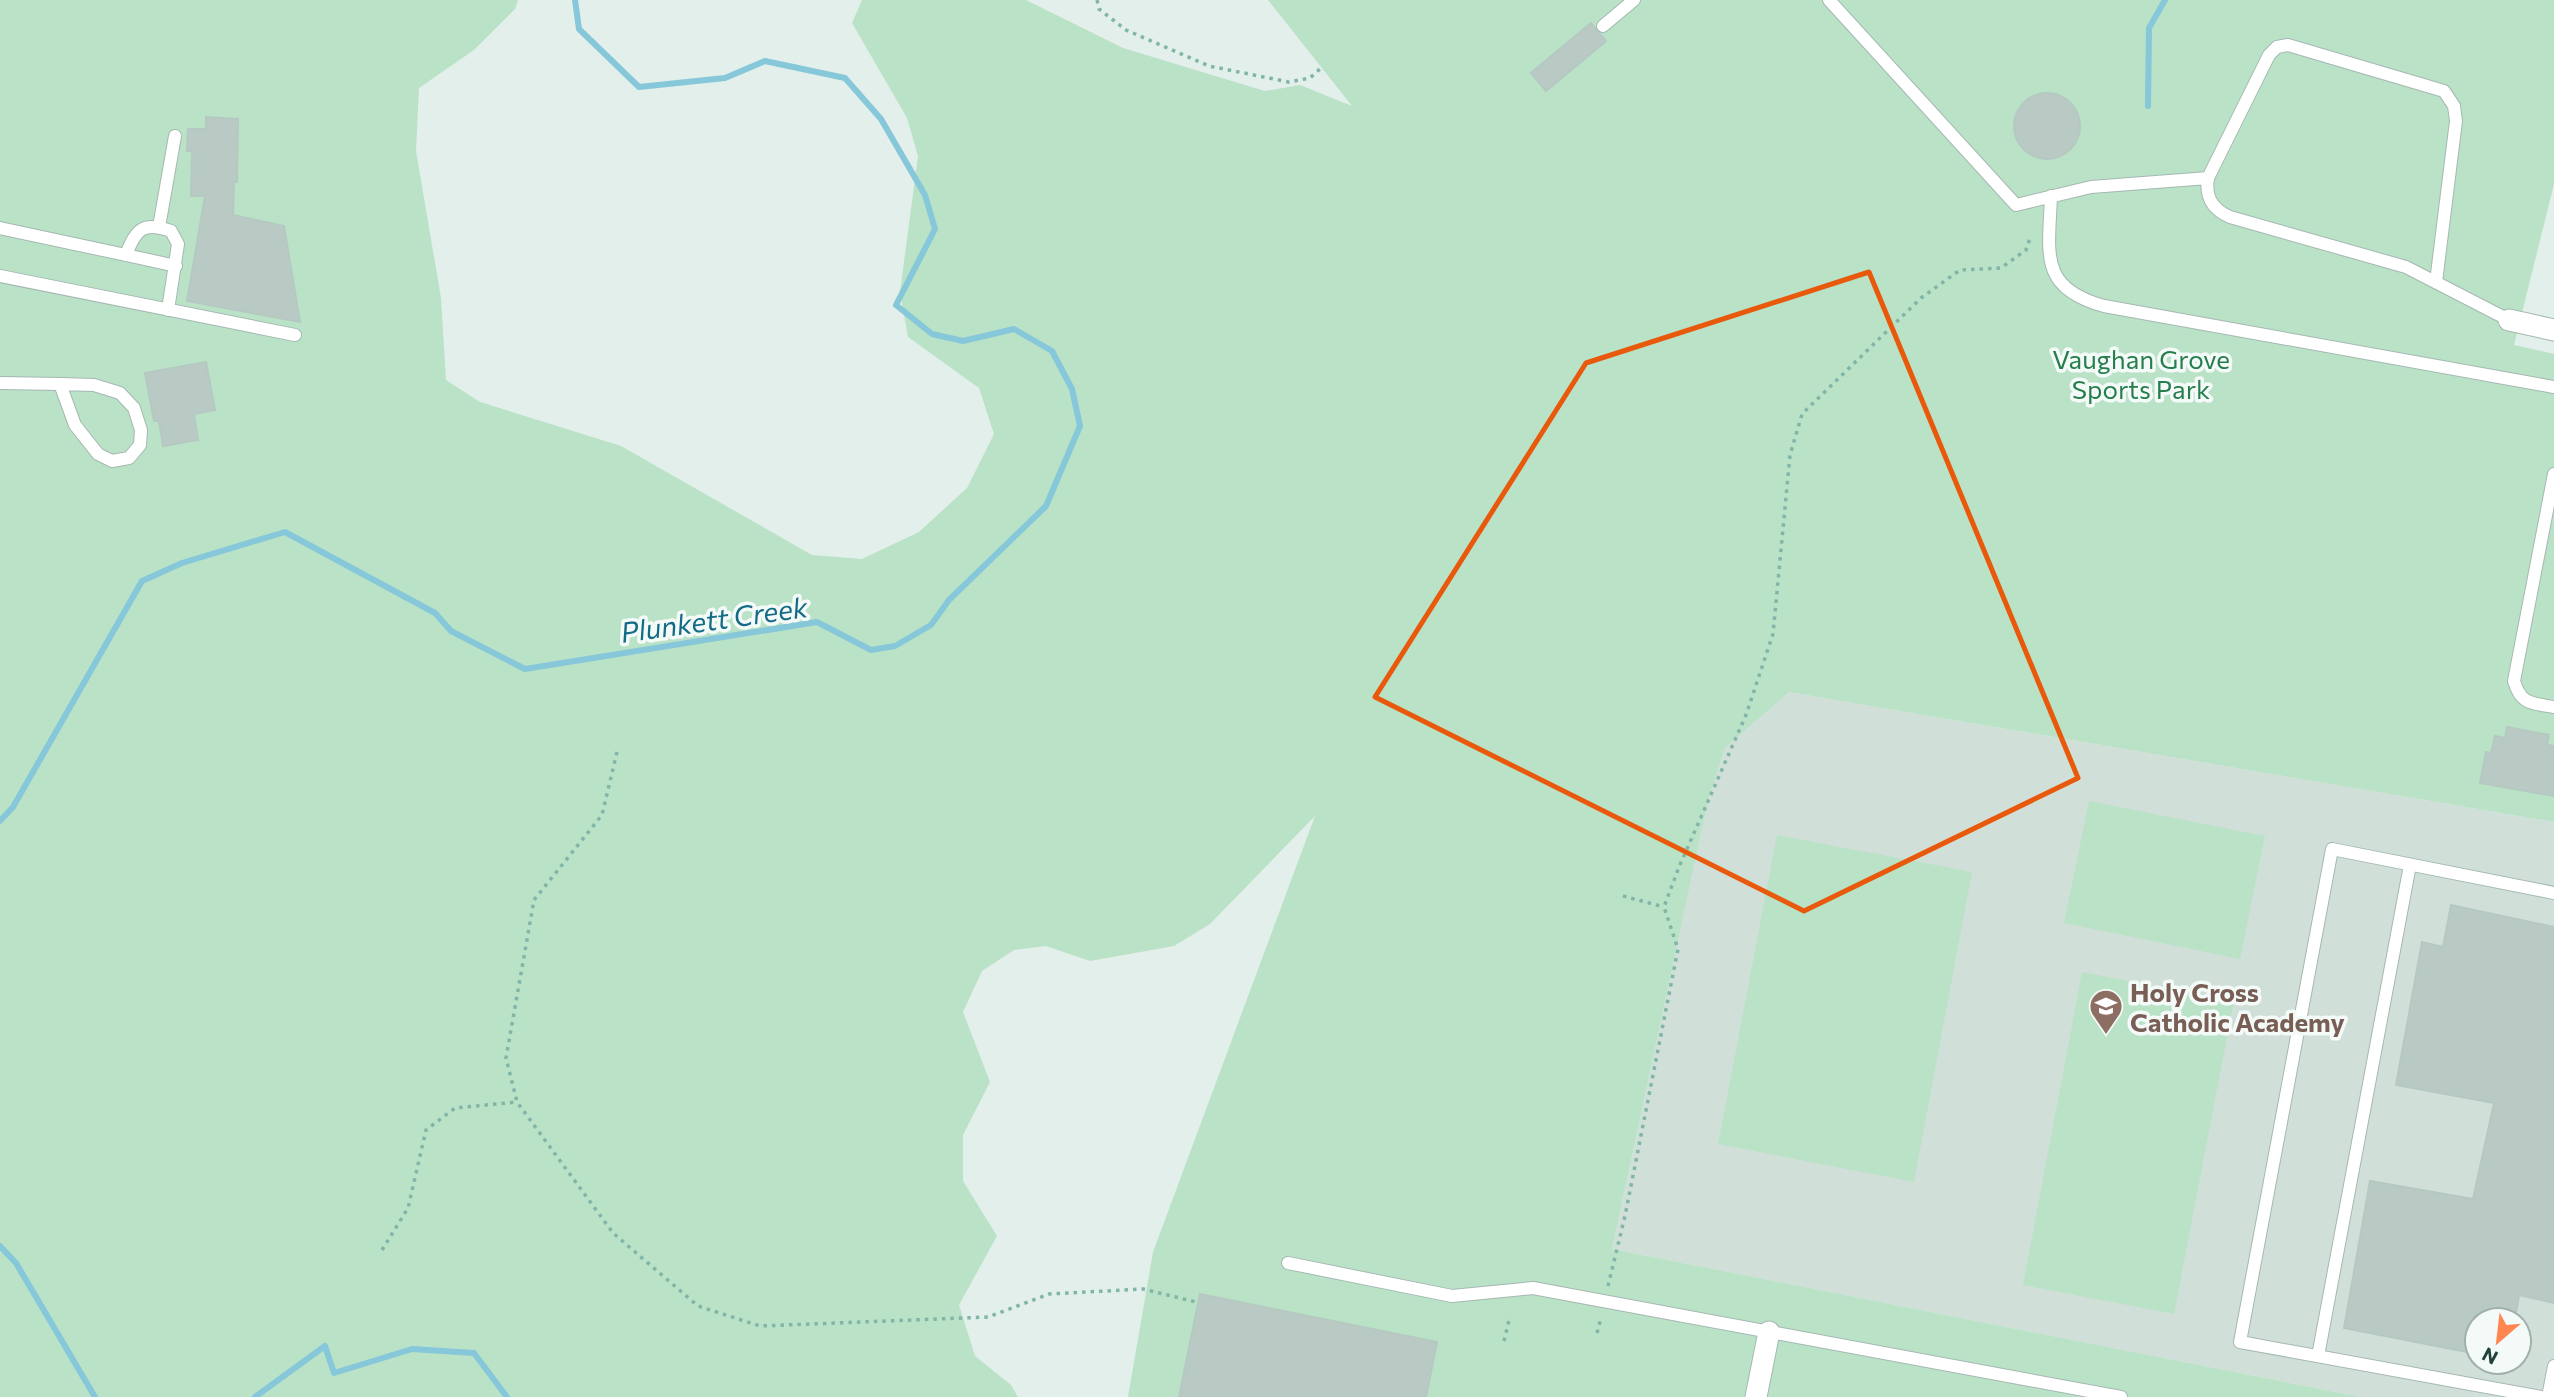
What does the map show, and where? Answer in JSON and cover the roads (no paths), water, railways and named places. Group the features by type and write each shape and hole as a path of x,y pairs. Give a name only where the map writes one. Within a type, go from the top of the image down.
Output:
{"street":[{"path":"2509,320 2554,330"},
{"path":"1756,1397 1769,1332"}],"lane":[{"path":"1603,26 1634,0"},
{"path":"1829,0 2016,205 2091,187 2208,177"},
{"path":"2436,282 2456,121 2454,106 2444,91 2288,45 2277,47 2269,55 2208,177 2206,192 2216,211 2406,267 2509,320"},
{"path":"159,227 175,136"},
{"path":"2051,196 2049,258 2058,280 2083,300 2554,387"},
{"path":"126,255 133,236 143,228 155,225 171,231 178,244 168,310"},
{"path":"0,228 176,266"},
{"path":"0,275 295,335"},
{"path":"0,383 60,384 94,385 120,393 134,408 141,430 139,445 129,458 112,461 98,454 75,425 60,384"},
{"path":"2554,474 2514,681 2518,695 2526,702 2554,707"},
{"path":"2541,1397 2240,1342 2332,849 2554,893"},
{"path":"2318,1356 2410,864"},
{"path":"1288,1263 1451,1296 1533,1288 1605,1299 2121,1397"},
{"path":"2548,1397 2554,1366"}],"waterway":[{"name":"Plunkett Creek","path":"0,821 13,807 142,581 182,563 285,532 435,613 451,631 525,669 817,622 871,650 895,646 931,625 949,600 1046,506 1080,426 1072,389 1052,351 1014,329 963,341 932,334 896,305 935,229 925,195 881,119 845,78 765,61 725,78 639,87 579,29 575,0"},
{"path":"2148,106 2149,28 2165,0"},
{"name":"Plunkett Creek","path":"0,1246 16,1263 95,1397"},
{"name":"Plunkett Creek","path":"255,1397 325,1346 334,1373 412,1349 474,1353 507,1397"}],"place":[{"name":"Holy Cross Catholic Academy","path":"2106,1036"}],"park label":[{"name":"Vaughan Grove Sports Park","path":"2141,373"}]}
